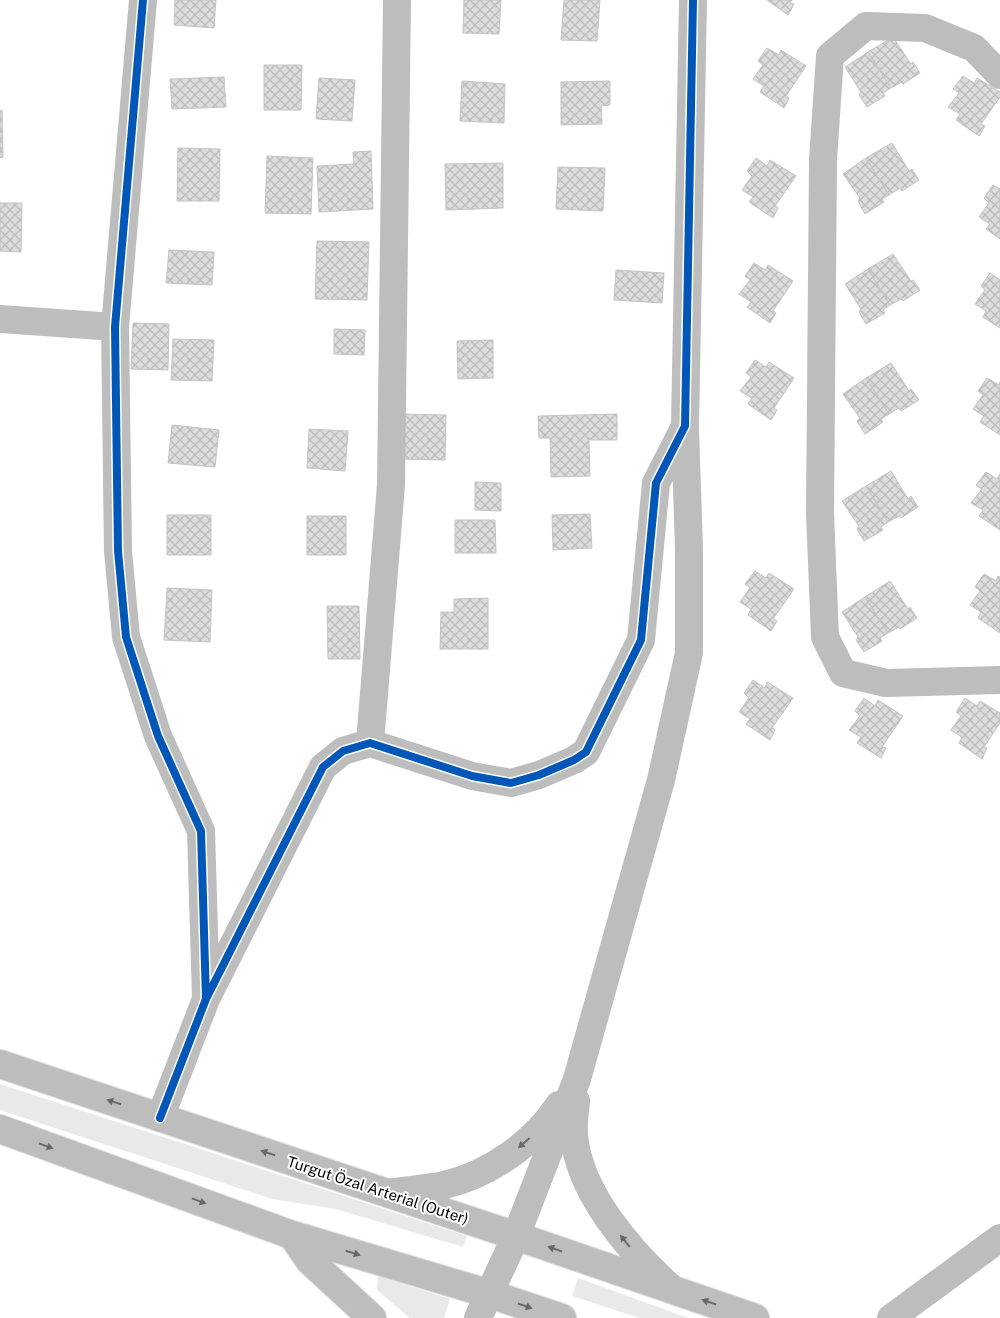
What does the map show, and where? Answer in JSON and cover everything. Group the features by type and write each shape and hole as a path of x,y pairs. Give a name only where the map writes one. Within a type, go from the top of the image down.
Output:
{"street":[{"path":"143,0 116,327 118,550 126,637 158,736 201,831 206,999"},
{"path":"370,744 391,485 397,0"},
{"path":"478,1318 516,1236 577,1079 658,789 690,653 685,426 693,0"},
{"path":"1000,74 974,48 925,28 866,26 830,56 823,160 820,513 825,637 843,673 886,683 1000,680"},
{"path":"0,319 116,327"},
{"path":"160,1118 206,999 323,767 343,751 370,744 472,776 511,783 539,775 574,760 586,752 641,640 656,483 685,426"},
{"name":"Turgut Özal Arterial (Outer)","path":"0,1064 671,1288 754,1318"},
{"path":"387,1193 445,1185 503,1162 548,1122 577,1079"},
{"path":"577,1079 574,1135 582,1167 606,1218 644,1264 671,1288"},
{"path":"0,1129 292,1235 490,1294 562,1318"},
{"path":"292,1235 310,1261 372,1318"},
{"path":"892,1318 1000,1238"}],"shaded area":[{"path":"0,1084 467,1236 463,1247 336,1209 272,1199 0,1110"},
{"path":"378,1276 450,1299 444,1318 410,1318 377,1290"},
{"path":"578,1278 688,1318 640,1318 572,1296"}],"building":[{"path":"175,0 216,0 214,28 174,25"},
{"path":"464,0 501,0 499,34 463,33"},
{"path":"564,0 600,0 597,41 561,40"},
{"path":"767,0 792,0 790,3 794,4 788,15"},
{"path":"893,37 911,64 913,62 920,73 903,84 902,82 891,88 868,52"},
{"path":"767,48 779,55 781,50 806,66 786,96 789,98 784,108 760,92 764,86 753,79 763,65 758,61"},
{"path":"868,52 891,88 883,93 885,96 867,107 859,95 861,92 845,67"},
{"path":"264,65 302,65 301,110 264,110"},
{"path":"963,76 974,83 977,78 1000,92 1000,97 981,124 985,126 979,136 956,120 960,114 948,107 959,93 953,89"},
{"path":"224,77 226,107 172,109 170,79"},
{"path":"319,78 355,80 352,121 316,119"},
{"path":"462,81 505,84 504,123 460,121"},
{"path":"610,81 610,105 601,106 602,124 561,125 561,82"},
{"path":"2,110 3,157 0,158 0,111"},
{"path":"892,143 909,171 912,169 919,180 902,191 900,188 889,195 866,158"},
{"path":"178,148 220,149 219,201 177,201"},
{"path":"371,151 373,209 319,212 317,166 354,164 353,152"},
{"path":"267,156 313,158 311,214 265,213"},
{"path":"756,158 767,166 770,160 796,176 775,206 778,208 773,218 749,202 753,197 742,190 752,176 747,171"},
{"path":"866,158 889,195 882,199 884,202 865,214 858,201 860,198 843,174"},
{"path":"503,163 503,208 446,210 445,164"},
{"path":"558,167 605,168 603,211 556,209"},
{"path":"993,185 1000,189 1000,239 986,229 990,224 979,217 989,203 984,198"},
{"path":"0,203 22,203 21,252 0,251"},
{"path":"317,241 369,242 367,300 315,299"},
{"path":"169,250 214,252 212,285 166,283"},
{"path":"893,254 911,281 913,280 920,290 903,301 901,299 890,305 868,269"},
{"path":"754,263 765,270 768,265 793,281 773,311 776,313 770,323 747,307 751,302 739,294 750,280 745,276"},
{"path":"868,269 890,305 883,310 885,313 866,324 859,312 861,309 845,284"},
{"path":"616,270 664,273 662,303 614,300"},
{"path":"990,273 1000,280 1000,328 983,317 986,311 975,304 985,290 981,286"},
{"path":"133,323 169,324 168,370 131,369"},
{"path":"334,329 365,330 364,355 334,354"},
{"path":"173,339 214,340 212,381 171,380"},
{"path":"493,340 493,378 458,379 457,341"},
{"path":"755,360 766,367 769,362 794,378 774,408 777,410 771,420 748,404 752,398 740,391 751,377 746,373"},
{"path":"891,363 909,391 911,389 919,400 901,411 899,408 889,414 866,378"},
{"path":"866,378 889,414 881,419 883,422 865,434 857,421 860,418 843,394"},
{"path":"987,378 999,385 1000,382 1000,435 980,422 984,416 973,409 983,395 978,391"},
{"path":"402,414 446,415 445,460 401,459"},
{"path":"617,414 617,440 589,440 590,476 551,477 550,438 539,438 538,416"},
{"path":"172,425 219,430 215,467 168,463"},
{"path":"309,429 348,431 345,471 307,468"},
{"path":"891,471 908,499 911,496 918,507 901,518 899,516 888,522 866,486"},
{"path":"986,472 997,479 1000,474 1000,530 979,516 983,510 971,503 982,489 976,485"},
{"path":"475,482 501,483 501,511 475,510"},
{"path":"866,486 888,522 881,527 883,530 864,541 857,529 859,526 842,501"},
{"path":"590,514 592,548 553,550 552,515"},
{"path":"167,515 211,515 211,555 167,555"},
{"path":"307,516 346,516 346,555 307,555"},
{"path":"455,520 495,520 496,553 455,553"},
{"path":"755,571 766,578 769,573 794,589 773,619 777,621 771,631 748,615 751,609 740,602 750,588 745,584"},
{"path":"984,574 996,581 998,576 1000,577 1000,633 978,618 981,612 970,605 980,591 975,587"},
{"path":"890,581 908,609 910,607 917,618 900,629 899,627 888,633 865,597"},
{"path":"167,588 212,590 210,642 164,640"},
{"path":"865,597 888,633 880,638 882,641 864,652 856,640 858,637 842,612"},
{"path":"488,598 488,649 440,649 441,612 454,612 454,599"},
{"path":"327,606 359,606 360,659 328,659"},
{"path":"753,680 765,688 767,682 793,698 772,728 775,730 770,740 746,724 750,719 739,712 749,698 744,693"},
{"path":"864,698 875,706 878,700 903,716 882,747 886,748 881,758 857,743 861,737 849,730 860,716 855,711"},
{"path":"965,698 977,706 980,701 1000,713 1000,723 984,747 987,748 982,759 959,743 962,737 951,730 961,716 956,712"}],"cycle path":[{"path":"143,0 115,327 118,551 126,637 158,736 201,831 206,999 160,1118"},
{"path":"206,999 323,767 343,751 370,743 472,776 511,783 539,775 574,760 586,752 641,640 656,483 685,426 693,0"}]}
